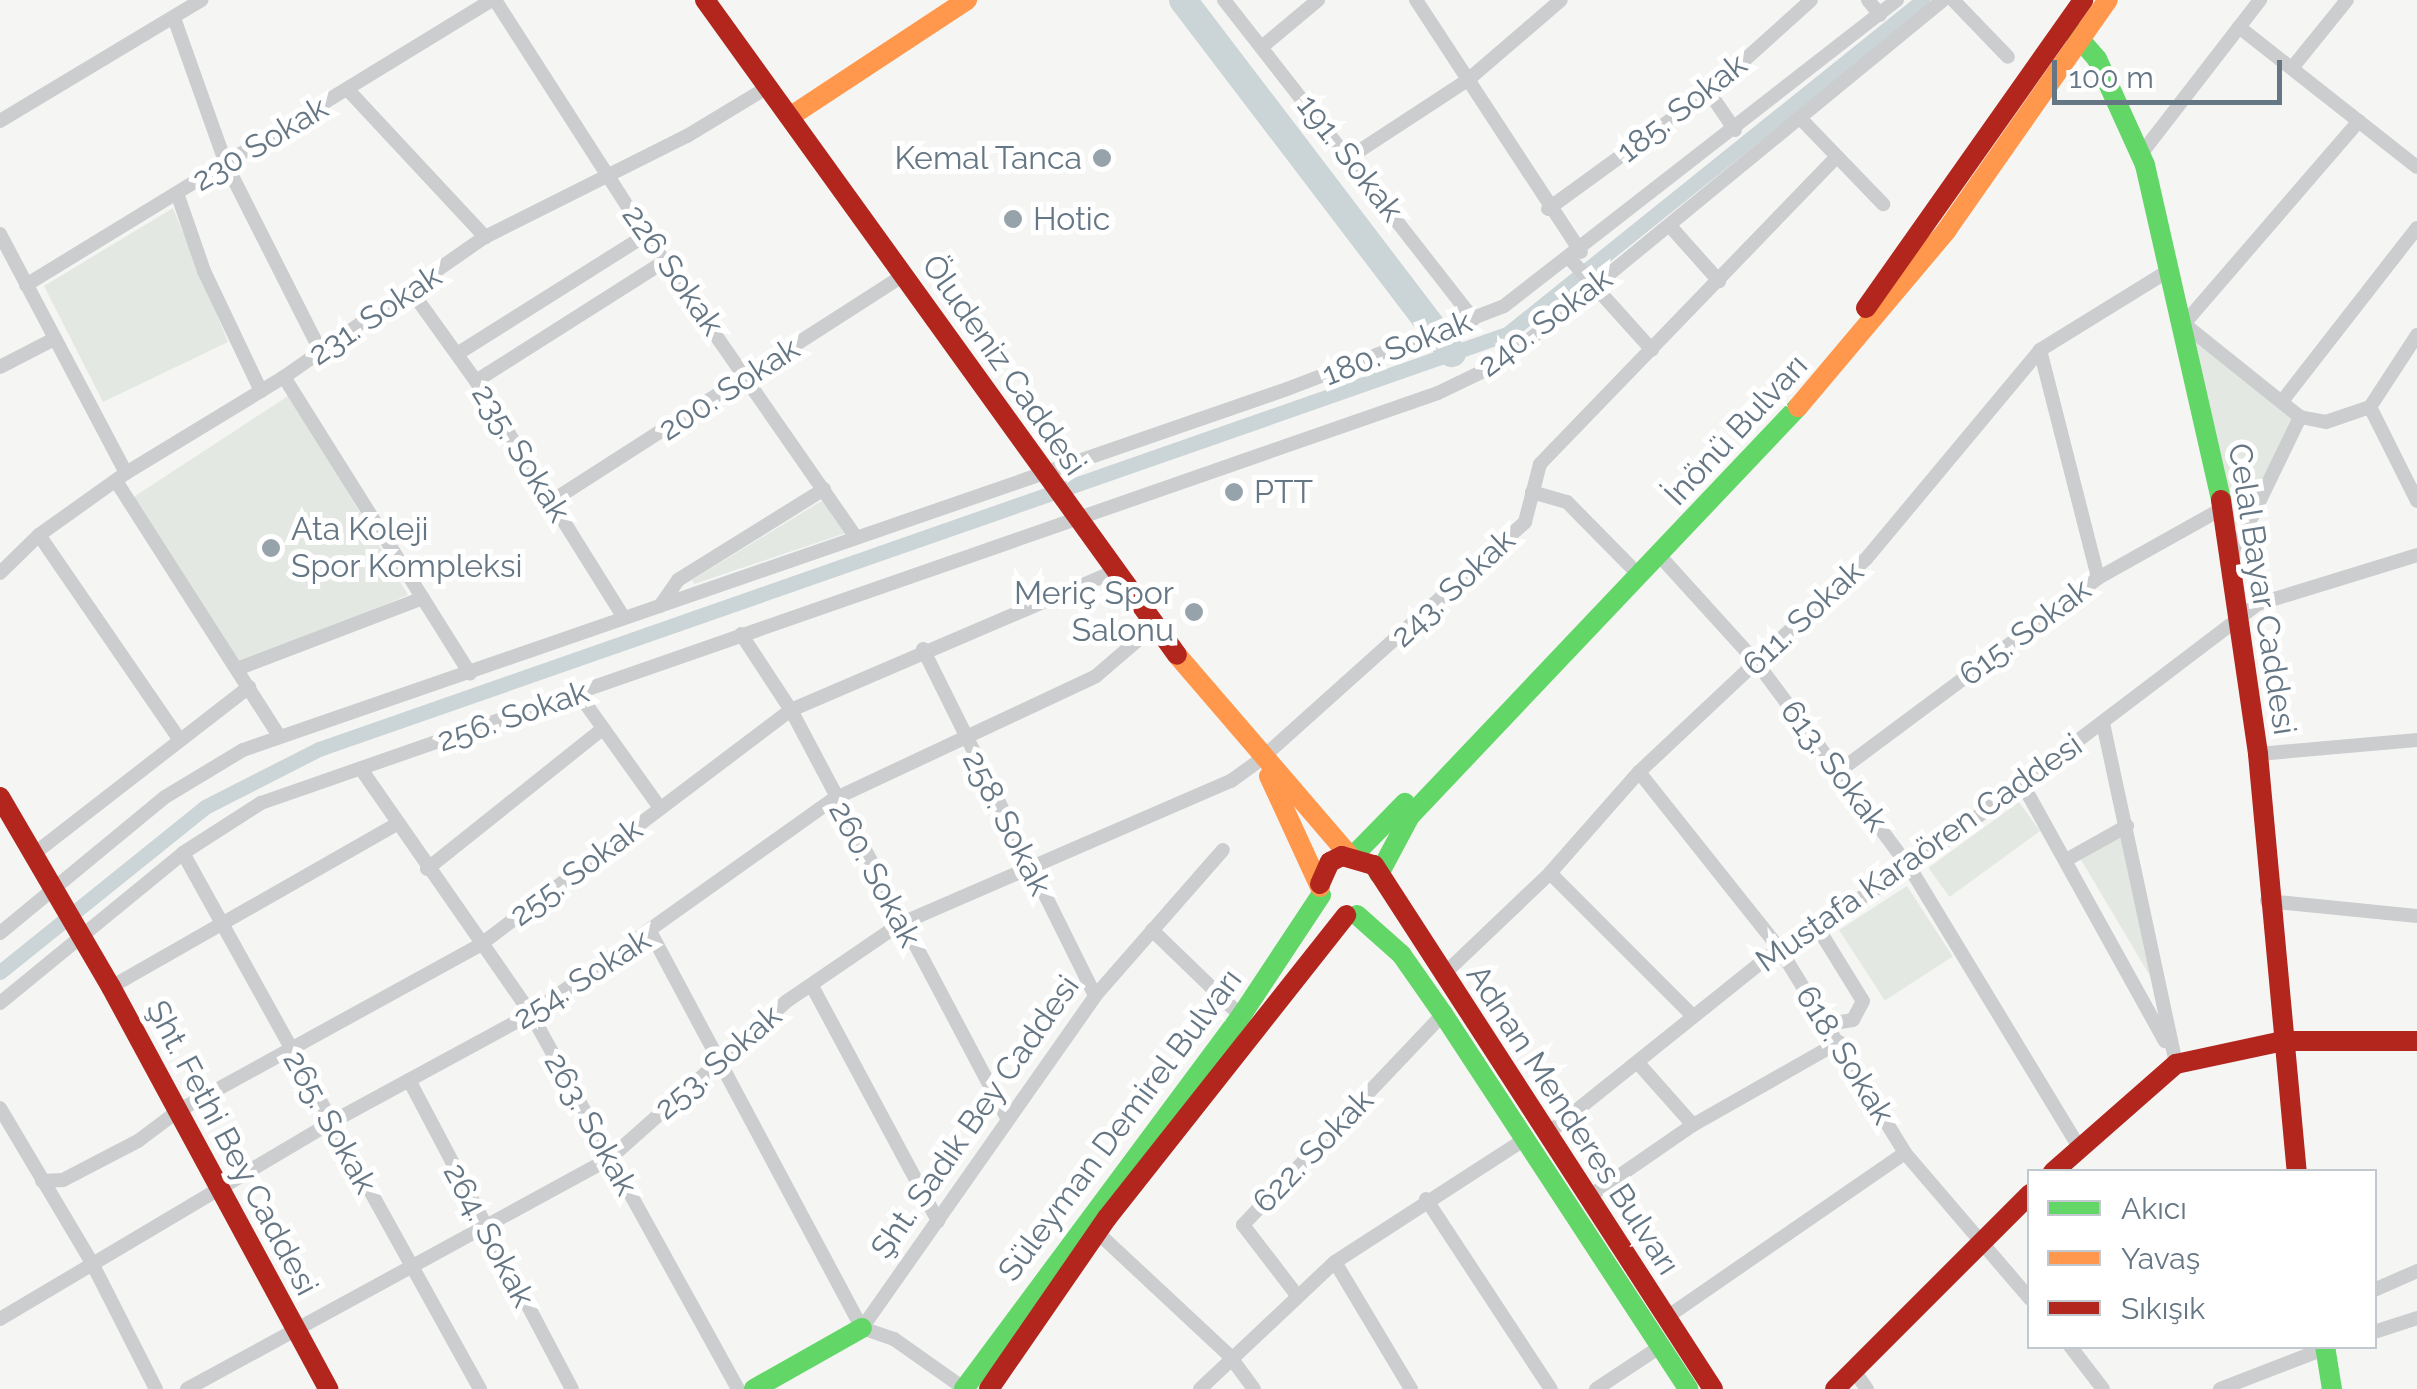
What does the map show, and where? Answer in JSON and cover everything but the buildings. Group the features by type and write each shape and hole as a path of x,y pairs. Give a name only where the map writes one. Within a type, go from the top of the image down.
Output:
{"main road":[{"path":"792,116 967,0"},
{"name":"İnönü Bulvarı","path":"2073,32 2083,0"},
{"name":"İnönü Bulvarı","path":"1380,880 1410,816 1660,554 1866,308 2073,32 2108,0"},
{"name":"Öludeniz Caddesi","path":"707,1 1112,572 1262,759"},
{"name":"Celal Bayar Caddesi","path":"2073,32 2141,154 2184,324 2224,508 2258,754 2267,901 2298,1169"},
{"name":"İnönü Bulvarı","path":"1352,855 1630,568 1703,500"},
{"name":"Adnan Menderes Bulvarı","path":"1262,759 1380,880 1442,976 1688,1389"},
{"name":"Adnan Menderes Bulvarı","path":"1262,759 1320,890 1401,954 1587,1198 1713,1389"},
{"name":"Şht. Fethi Bey Caddesi","path":"0,797 112,987 328,1389"},
{"path":"1320,890 1330,862 1352,855"},
{"path":"1352,915 1374,904 1380,880"},
{"name":"Süleyman Demirel Bulvarı","path":"964,1389 1240,1016 1320,890"},
{"name":"Süleyman Demirel Bulvarı","path":"989,1389 1098,1233 1352,915"},
{"path":"2056,1169 2176,1064 2283,1041 2417,1040"},
{"path":"1835,1389 1861,1380 1976,1244 2027,1197"},
{"name":"Şht. Sadık Bey Caddesi","path":"754,1389 862,1328"},
{"path":"2327,1349 2328,1388"}],"street":[{"path":"0,121 201,0"},
{"name":"230 Sokak","path":"26,285 494,0"},
{"name":"226 Sokak","path":"494,0 646,235 750,378 856,537"},
{"name":"191. Sokak","path":"1224,0 1350,156 1468,322"},
{"path":"1263,46 1318,0"},
{"path":"1416,0 1469,79 1590,283 1652,350"},
{"path":"1350,156 1469,79 1561,0"},
{"name":"185. Sokak","path":"1548,209 1709,92 1811,0"},
{"path":"1868,0 1880,14"},
{"name":"180. Sokak","path":"1048,477 1468,322 1575,258 1898,0"},
{"name":"240. Sokak","path":"1070,510 1448,389 1502,362 1590,283 1670,226 1943,0"},
{"path":"1953,0 2008,57"},
{"path":"2141,154 2260,0"},
{"path":"2292,68 2346,0"},
{"path":"174,18 226,164 321,352"},
{"path":"2238,27 2417,167"},
{"name":"231. Sokak","path":"0,573 39,535 121,477 284,378 485,238 607,172 687,136 768,87"},
{"path":"349,91 485,238"},
{"path":"1709,92 1734,130"},
{"path":"1800,118 1835,159 1883,204"},
{"path":"2359,121 2184,324 2300,417 2326,422 2370,407 2417,335"},
{"name":"243. Sokak","path":"1262,759 1524,522 1540,464 1835,159"},
{"path":"177,193 210,286 261,392"},
{"path":"1670,226 1719,280"},
{"path":"2283,400 2417,228"},
{"path":"0,234 121,477 279,736"},
{"path":"458,354 646,235"},
{"path":"476,381 665,261"},
{"name":"611. Sokak","path":"1442,976 1550,873 1639,772 1866,560 2040,350 2168,271"},
{"name":"200. Sokak","path":"552,501 750,378 904,275"},
{"name":"235. Sokak","path":"412,292 476,381 624,618"},
{"path":"0,367 54,339"},
{"path":"2040,350 2098,578"},
{"path":"284,378 470,674"},
{"path":"2370,407 2417,501"},
{"path":"2229,562 2300,417"},
{"name":"256. Sokak","path":"0,933 165,796 208,768 279,736 470,674 856,537 1048,477"},
{"path":"660,606 678,580 824,489"},
{"path":"1532,492 1566,502 1630,568"},
{"name":"615. Sokak","path":"1838,772 2098,578 2224,508"},
{"name":"256. Sokak","path":"0,1003 183,853 262,803 578,694 1070,510"},
{"path":"39,535 178,737"},
{"name":"613. Sokak","path":"1660,554 1757,662 1910,868 2079,1147"},
{"name":"Mustafa Karaören Caddesi","path":"1200,1389 1229,1355 1335,1262 1426,1199 1537,1136 1638,1063 1778,948 1910,868 2258,604 2417,555"},
{"name":"255. Sokak","path":"42,1182 62,1180 480,944 791,710 924,649 1112,572"},
{"path":"237,670 422,598"},
{"name":"254. Sokak","path":"0,1319 330,1123 531,1014 652,934 834,799 1096,676 1154,627"},
{"name":"260. Sokak","path":"741,634 791,710 900,924 1006,1116"},
{"name":"258. Sokak","path":"924,649 965,740 1096,996"},
{"path":"35,853 178,737 249,687"},
{"path":"578,694 600,732 660,808"},
{"path":"2104,724 2176,1064"},
{"path":"427,869 600,732"},
{"path":"2258,754 2415,741"},
{"name":"253. Sokak","path":"187,1389 609,1158 721,1058 812,986 900,924 1028,865 1231,781 1262,759"},
{"name":"263. Sokak","path":"361,769 531,1014 738,1389"},
{"name":"618. Sokak","path":"1639,772 1778,948 1905,1153 1976,1244 2027,1297"},
{"path":"2022,785 2176,1064"},
{"path":"112,987 398,823"},
{"path":"2066,860 2127,826"},
{"name":"Şht. Sadık Bey Caddesi","path":"862,1328 1006,1116 1096,996 1224,850"},
{"name":"265. Sokak","path":"183,853 226,924 289,1049 480,1389"},
{"path":"1550,873 1692,1016"},
{"path":"2267,901 2417,916"},
{"path":"1816,925 1863,1001 1854,1020 1826,1024"},
{"path":"1152,930 1240,1016"},
{"path":"652,934 862,1328 894,1339 964,1389"},
{"path":"812,986 938,1221"},
{"name":"622. Sokak","path":"1296,1294 1244,1225 1443,1014"},
{"path":"1587,1198 1693,1125 1839,1042"},
{"path":"1638,1063 1693,1125"},
{"name":"264. Sokak","path":"409,1080 572,1389"},
{"path":"0,1108 92,1263 156,1389"},
{"path":"1666,1316 1905,1153"},
{"path":"1426,1199 1551,1389"},
{"path":"1098,1233 1229,1355 1254,1389"},
{"path":"1335,1262 1411,1389"},
{"path":"2377,1289 2417,1271"},
{"path":"2377,1331 2417,1318"},
{"path":"1596,1389 1660,1346"},
{"path":"2072,1349 2103,1389"},
{"path":"2220,1389 2322,1349"}],"shaded area":[{"path":"173,208 228,342 103,402 44,286"},
{"path":"2184,324 2300,417 2229,562"},
{"name":"Ata Koleji Spor Kompleksi","path":"291,394 408,595 241,666 129,500"},
{"path":"823,500 846,533 694,584 692,580"},
{"path":"2019,802 2040,831 1950,897 1928,868"},
{"path":"2123,835 2150,976 2080,858"},
{"path":"1907,886 1953,956 1885,1001 1839,930"}],"waterway":[{"path":"1183,0 1452,353"},
{"path":"0,972 205,807 319,749 1507,334 1923,0"}],"traffic: fast":[{"path":"2070,28 2097,59 2145,165 2221,500"},
{"path":"1379,874 1410,816 1798,407"},
{"path":"1354,855 1405,803"},
{"path":"964,1389 1241,1016 1321,895"},
{"path":"1357,915 1401,954 1443,1014 1688,1389"},
{"path":"754,1389 862,1328"},
{"path":"2325,1349 2332,1389"}],"traffic: slow":[{"path":"791,116 967,0"},
{"path":"1798,407 1946,231 2108,0"},
{"path":"1177,655 1349,855"},
{"path":"1269,776 1320,887"}],"traffic: jam":[{"path":"705,0 1177,655"},
{"path":"1866,308 2083,0"},
{"path":"2221,500 2258,754 2297,1169"},
{"path":"0,797 111,987 328,1389"},
{"path":"1320,884 1330,862 1342,856 1374,865 1713,1389"},
{"path":"989,1389 1107,1218 1346,915"},
{"path":"2056,1169 2176,1064 2283,1041 2417,1041"},
{"path":"1835,1389 2027,1197"}],"place":[{"name":"Kemal Tanca","path":"1102,158"},
{"name":"Hotic","path":"1013,219"},
{"name":"PTT","path":"1234,492"},
{"name":"Ata Koleji Spor Kompleksi","path":"271,548"},
{"name":"Meriç Spor Salonu","path":"1194,612"}]}
